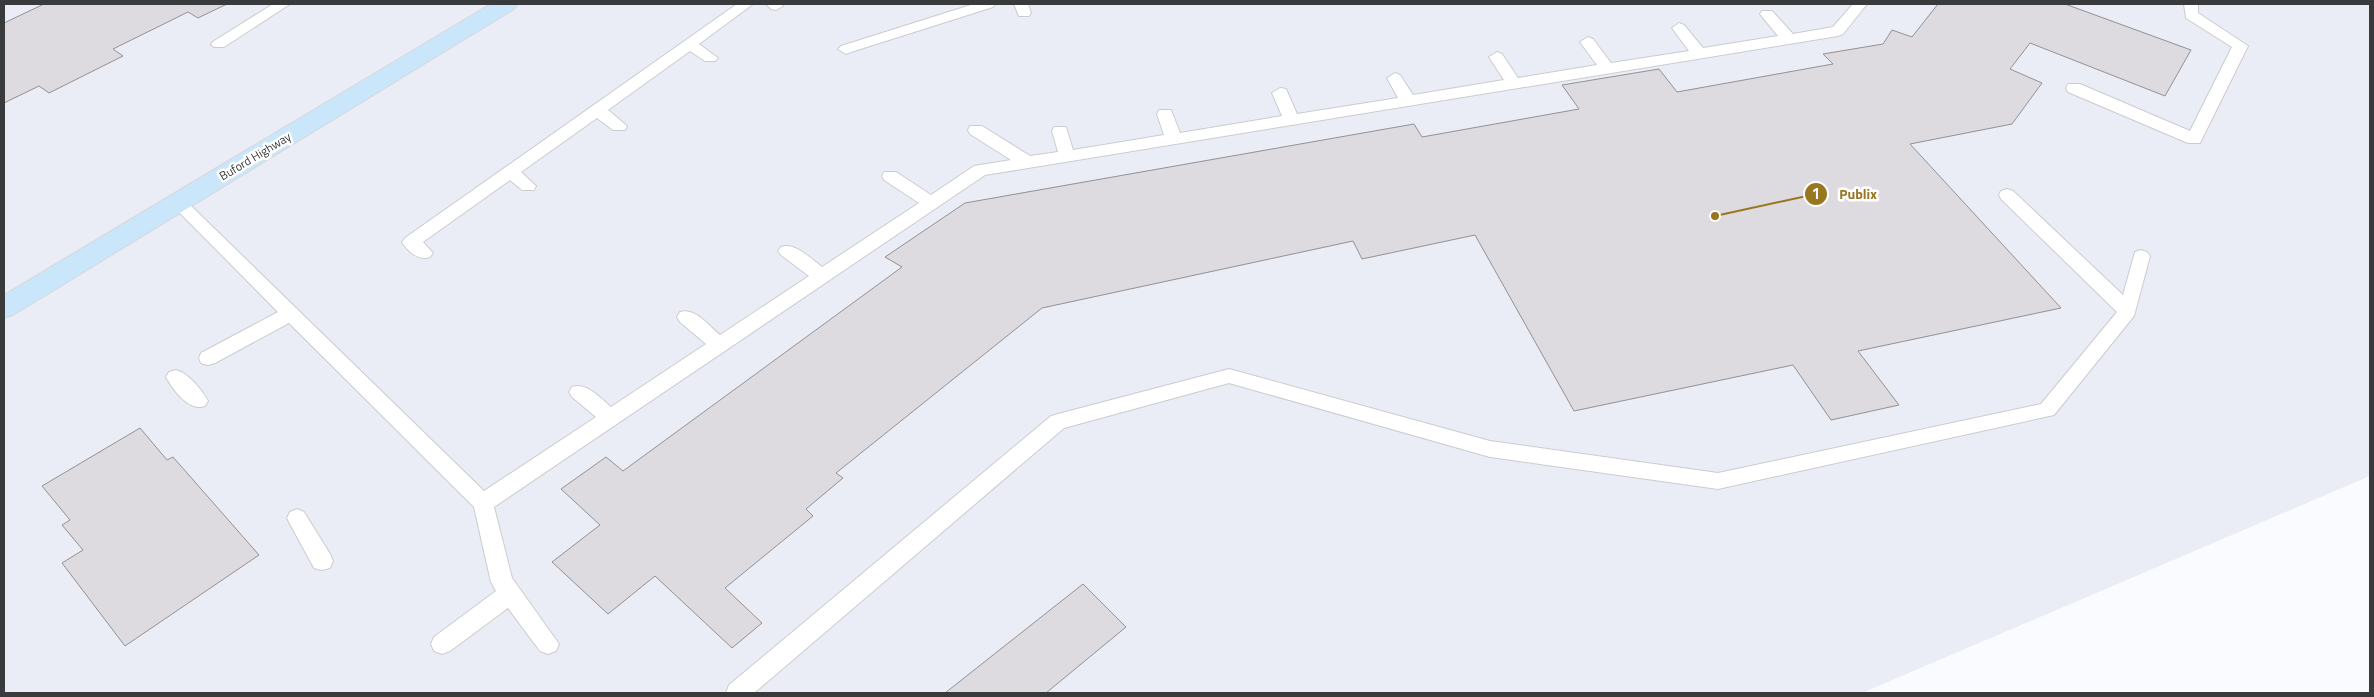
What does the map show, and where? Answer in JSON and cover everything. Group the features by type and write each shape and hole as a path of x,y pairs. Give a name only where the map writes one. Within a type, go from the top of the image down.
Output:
{"main road":[{"name":"Buford Highway","path":"4,308 506,4"}],"lane":[{"path":"219,44 283,4"},
{"path":"424,253 411,242 746,4"},
{"path":"846,49 988,4"},
{"path":"483,503 980,170 1838,31 1860,4"},
{"path":"2074,88 2194,139 2240,46 2191,15 2191,4"},
{"path":"1767,14 1789,39"},
{"path":"1679,28 1700,54"},
{"path":"1588,42 1607,68"},
{"path":"689,44 710,58"},
{"path":"1497,57 1514,84"},
{"path":"1395,78 1408,101"},
{"path":"1280,93 1292,120"},
{"path":"597,110 619,126"},
{"path":"1165,114 1174,138"},
{"path":"976,130 1028,163"},
{"path":"1060,130 1067,156"},
{"path":"510,172 528,186"},
{"path":"890,176 931,203"},
{"path":"2007,195 2128,312"},
{"path":"178,203 483,503 502,582 548,644"},
{"path":"787,251 822,276"},
{"path":"737,693 1058,422 1229,376 1490,449 1718,482 2047,410 2128,312 2141,256"},
{"path":"208,358 292,314"},
{"path":"686,317 720,345"},
{"path":"176,377 198,401"},
{"path":"579,392 610,418"},
{"path":"297,518 322,561"},
{"path":"442,644 511,593"}],"shaded area":[{"path":"4,4 2370,4 2370,476 1862,693 4,693"}],"building":[{"path":"44,4 227,4 198,18 188,12 113,49 123,56 49,93 39,86 4,103 4,23"},
{"path":"1938,4 2065,4 2191,50 2165,96 2030,43 2010,69 2042,83 2012,124 1910,144 2061,308 1858,351 1899,405 1831,420 1793,365 1574,411 1475,235 1362,259 1353,241 1042,308 836,473 843,478 806,509 813,516 725,588 762,623 732,648 655,576 608,614 552,562 600,525 561,489 606,457 623,471 902,267 885,257 965,203 1414,124 1422,137 1579,109 1562,85 1659,69 1677,92 1833,64 1823,54 1883,44 1892,30 1912,37"},
{"path":"140,428 167,460 173,457 259,555 125,646 62,563 83,550 62,525 70,520 42,486"},
{"path":"1083,584 1126,627 1046,693 945,693"}],"place":[{"name":"Publix","path":"1715,216"}]}
